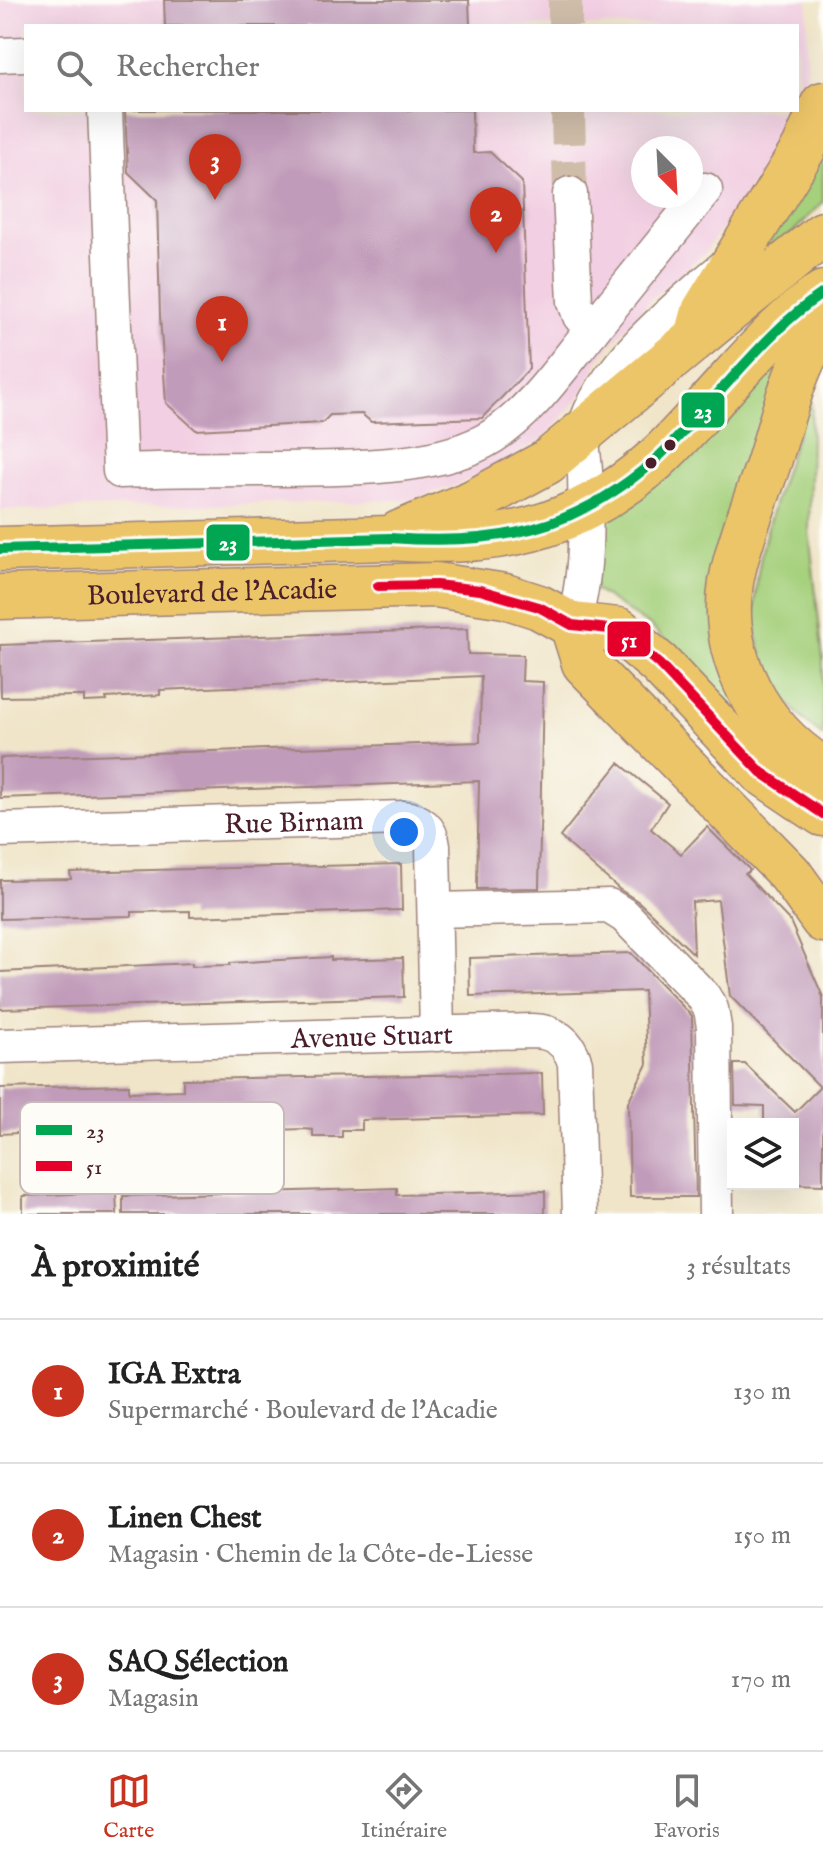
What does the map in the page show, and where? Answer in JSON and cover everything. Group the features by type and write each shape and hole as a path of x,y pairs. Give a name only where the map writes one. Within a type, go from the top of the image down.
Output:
{"main road":[{"path":"697,337 704,311 804,148 823,104"},
{"path":"390,538 473,502 547,462 817,238"},
{"path":"814,312 802,360 738,557 729,600 729,620 737,661 761,713 785,741 823,769"},
{"name":"Boulevard de l'Acadie","path":"0,549 390,538 440,542 499,537 540,527 612,493 656,459 814,312"},
{"name":"Boulevard de l'Acadie","path":"0,597 436,585 505,596 539,607 572,625 619,630 659,664 761,772 823,814"},
{"path":"572,625 584,663 790,874 823,920"}],"street":[{"path":"0,55 24,54"},
{"path":"105,112 120,471 340,468 420,461 456,452 491,437 516,418 705,190"},
{"path":"570,194 575,302 580,316 592,330"},
{"path":"572,625 579,605 582,580 583,432 605,387 644,339 735,258"},
{"name":"Rue Birnam","path":"0,830 410,818 426,828 432,840 437,1034"},
{"path":"435,910 609,906 625,916 703,996 711,1009 714,1027 716,1214"},
{"name":"Avenue Stuart","path":"0,1046 542,1031 557,1037 569,1048 577,1071 580,1214"}],"shaded area":[{"path":"0,0 808,0 806,76 799,97 799,24 24,24 24,112 794,112 788,130 704,254 649,301 599,359 580,397 543,438 498,466 454,486 410,500 0,510"}],"green space":[{"path":"823,136 823,202 727,299"},
{"path":"788,345 723,536 739,715 652,627 595,590 593,527"},
{"path":"812,391 809,530 823,659 823,736 790,705 773,679 757,636 755,608 763,545"}],"building":[{"path":"164,0 469,0 470,24 165,24"},
{"path":"125,112 472,112 473,153 490,152 522,182 529,369 482,418 371,422 362,414 330,415 322,423 196,430 166,403 157,200 128,172"},
{"path":"467,629 468,654 523,655 522,681 543,682 539,888 477,889 479,781 0,798 0,758 480,742 481,676 160,690 160,695 106,698 107,701 84,702 84,696 1,697 0,645"},
{"path":"619,763 668,803 651,829 681,854 707,827 750,870 745,874 790,921 823,997 823,1185 799,1184 799,1118 764,1118 764,1106 735,1105 734,1064 745,1064 795,1112 820,1087 730,996 718,900 692,902 694,954 639,902 619,889 560,837"},
{"path":"401,864 402,910 190,917 190,911 132,912 132,916 0,919 0,880 71,879 70,872"},
{"path":"631,953 692,1016 696,1197 630,1197 628,1102 647,1064 644,991 470,996 469,958"},
{"path":"331,957 331,960 403,958 404,997 0,1009 0,972 192,963 192,966 230,965"},
{"path":"542,1073 543,1115 362,1120 362,1130 342,1130 342,1137 313,1137 313,1130 284,1130 284,1102 20,1102 20,1133 0,1134 0,1088 129,1085 129,1092 183,1090 183,1079"},
{"path":"397,1188 397,1195 545,1191 545,1214 123,1214 123,1196 284,1194 284,1191"},
{"path":"116,1194 117,1214 23,1214 23,1196"}],"tunnel":[{"path":"565,0 565,24"},
{"path":"568,112 570,194"}],"transit line":[{"name":"23","path":"0,549 390,538 464,539 531,529 594,504 655,460 770,338 823,293"},
{"name":"51","path":"378,586 436,585 480,590 539,607 572,625 619,630 659,664 761,772 823,814"}],"place":[{"name":"SAQ Sélection","path":"215,200"},
{"name":"Linen Chest","path":"496,253"},
{"name":"IGA Extra","path":"222,362"}]}
